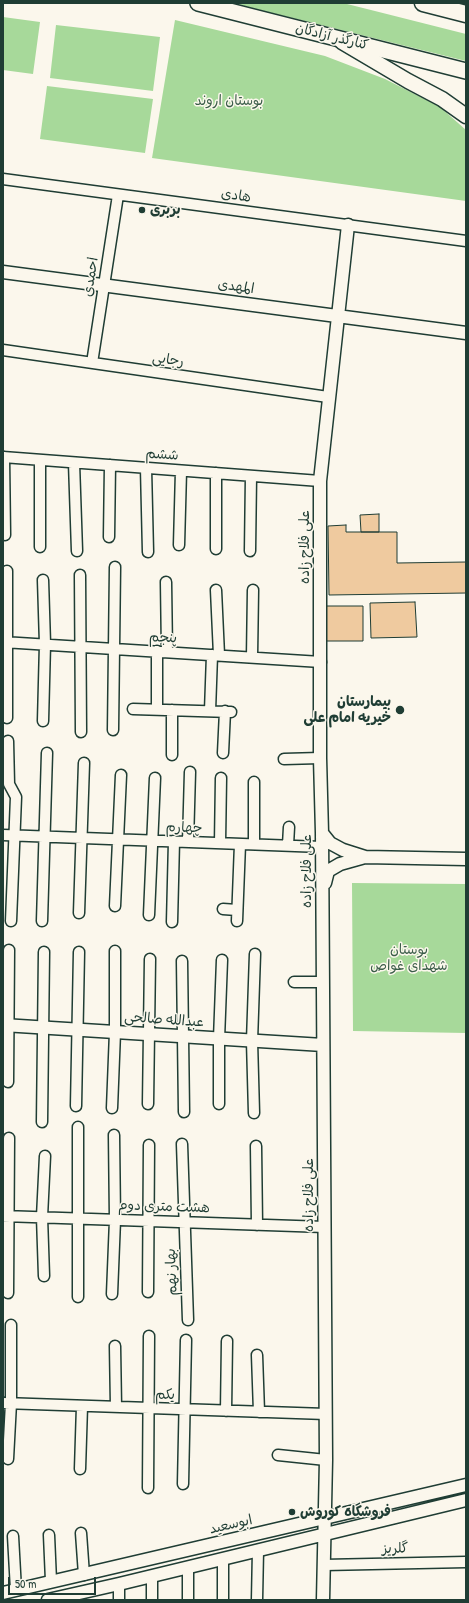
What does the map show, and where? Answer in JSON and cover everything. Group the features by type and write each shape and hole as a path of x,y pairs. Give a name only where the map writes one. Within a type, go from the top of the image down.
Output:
{"highway":[{"path":"423,3 466,14"}],"main road":[{"name":"کنارگذر آزادگان","path":"198,3 466,71"},
{"path":"337,39 408,81 442,99 466,116"}],"street":[{"name":"هادی","path":"3,179 466,241"},
{"name":"احمدی","path":"92,363 118,195"},
{"name":"علی فلاح زاده","path":"323,1600 326,1414 322,833 320,758 320,481 328,397 348,226"},
{"name":"المهدی","path":"3,272 466,333"},
{"name":"رجایی","path":"3,350 328,397"},
{"name":"ششم","path":"4,457 320,481"},
{"path":"4,457 5,535"},
{"path":"40,460 40,547"},
{"path":"74,463 77,551"},
{"path":"109,537 110,465"},
{"path":"146,468 148,552"},
{"path":"179,545 181,471"},
{"path":"216,473 216,549"},
{"path":"250,551 251,476"},
{"path":"113,730 115,567"},
{"path":"7,571 7,718"},
{"path":"80,575 81,732"},
{"path":"43,580 45,644 43,721"},
{"path":"156,709 162,652 166,582"},
{"path":"210,711 216,655 216,590"},
{"path":"252,657 253,590"},
{"name":"پنجم","path":"6,642 321,662"},
{"path":"133,709 228,711 223,753"},
{"path":"172,710 172,755"},
{"path":"8,741 9,784 16,796 11,921"},
{"path":"42,921 47,752"},
{"path":"284,759 320,758"},
{"path":"79,913 84,763"},
{"path":"188,842 190,772"},
{"path":"115,906 121,776"},
{"path":"149,915 151,841 155,778"},
{"path":"220,843 221,778"},
{"path":"254,782 254,844"},
{"path":"288,845 290,827"},
{"path":"322,833 330,843 343,850 365,856 466,859"},
{"name":"چهارم","path":"3,835 322,847"},
{"path":"172,922 174,841"},
{"path":"237,921 240,844"},
{"path":"322,891 328,871 340,864 365,856"},
{"path":"223,909 237,910"},
{"path":"8,1082 6,1025 9,950"},
{"path":"112,1108 115,951"},
{"path":"42,1122 44,952"},
{"path":"76,1106 79,952"},
{"path":"254,1113 252,1041 255,954"},
{"path":"148,1104 150,959"},
{"path":"219,1104 219,1039 222,960"},
{"path":"182,962 184,1112"},
{"path":"294,982 323,982"},
{"name":"عبدالله صالحی","path":"6,1025 323,1045"},
{"path":"78,1127 78,1297"},
{"path":"112,1294 115,1220 114,1135"},
{"path":"8,1293 6,1216 9,1138"},
{"name":"بهار نهم","path":"182,1144 188,1320"},
{"path":"148,1292 149,1145"},
{"path":"256,1146 257,1225"},
{"path":"44,1276 42,1217 45,1156"},
{"name":"هشت متری دوم","path":"6,1216 325,1227"},
{"path":"8,1459 7,1403 11,1325"},
{"path":"148,1488 150,1408 149,1336"},
{"path":"183,1484 186,1340"},
{"path":"226,1411 227,1341"},
{"path":"115,1346 116,1407"},
{"path":"257,1355 259,1412"},
{"name":"یکم","path":"7,1403 326,1414"},
{"path":"80,1469 82,1406"},
{"path":"278,1455 326,1460"},
{"name":"ابوسعید","path":"3,1593 466,1485"},
{"path":"48,1600 69,1598 224,1558 466,1500"},
{"path":"81,1534 84,1575"},
{"path":"49,1535 51,1581"},
{"path":"14,1536 16,1590"},
{"path":"257,1600 258,1550"},
{"path":"223,1600 224,1558"},
{"name":"گلریز","path":"324,1565 466,1562"},
{"path":"188,1567 188,1600"},
{"path":"152,1576 152,1600"},
{"path":"119,1600 120,1584"}],"green space":[{"path":"232,3 343,3 466,34 466,61"},
{"path":"3,17 40,22 33,74 3,70"},
{"name":"بوستان اروند","path":"175,20 325,56 385,79 440,107 466,130 466,201 152,158"},
{"path":"56,25 160,37 153,91 50,78"},
{"path":"47,86 153,99 145,153 40,139"},
{"name":"بوستان شهدای غواص","path":"352,883 466,884 466,1033 353,1031"}],"building":[{"path":"379,514 379,532 361,532 360,515"},
{"path":"346,525 346,532 397,532 397,563 466,562 466,593 329,595 328,526"},
{"path":"415,602 417,637 371,638 370,603"},
{"path":"321,606 363,606 363,641 322,641"}],"place":[{"name":"بربری","path":"142,210"},
{"name":"بیمارستان خیریه امام علی","path":"400,710"},
{"name":"فروشگاه کوروش","path":"292,1512"}]}
